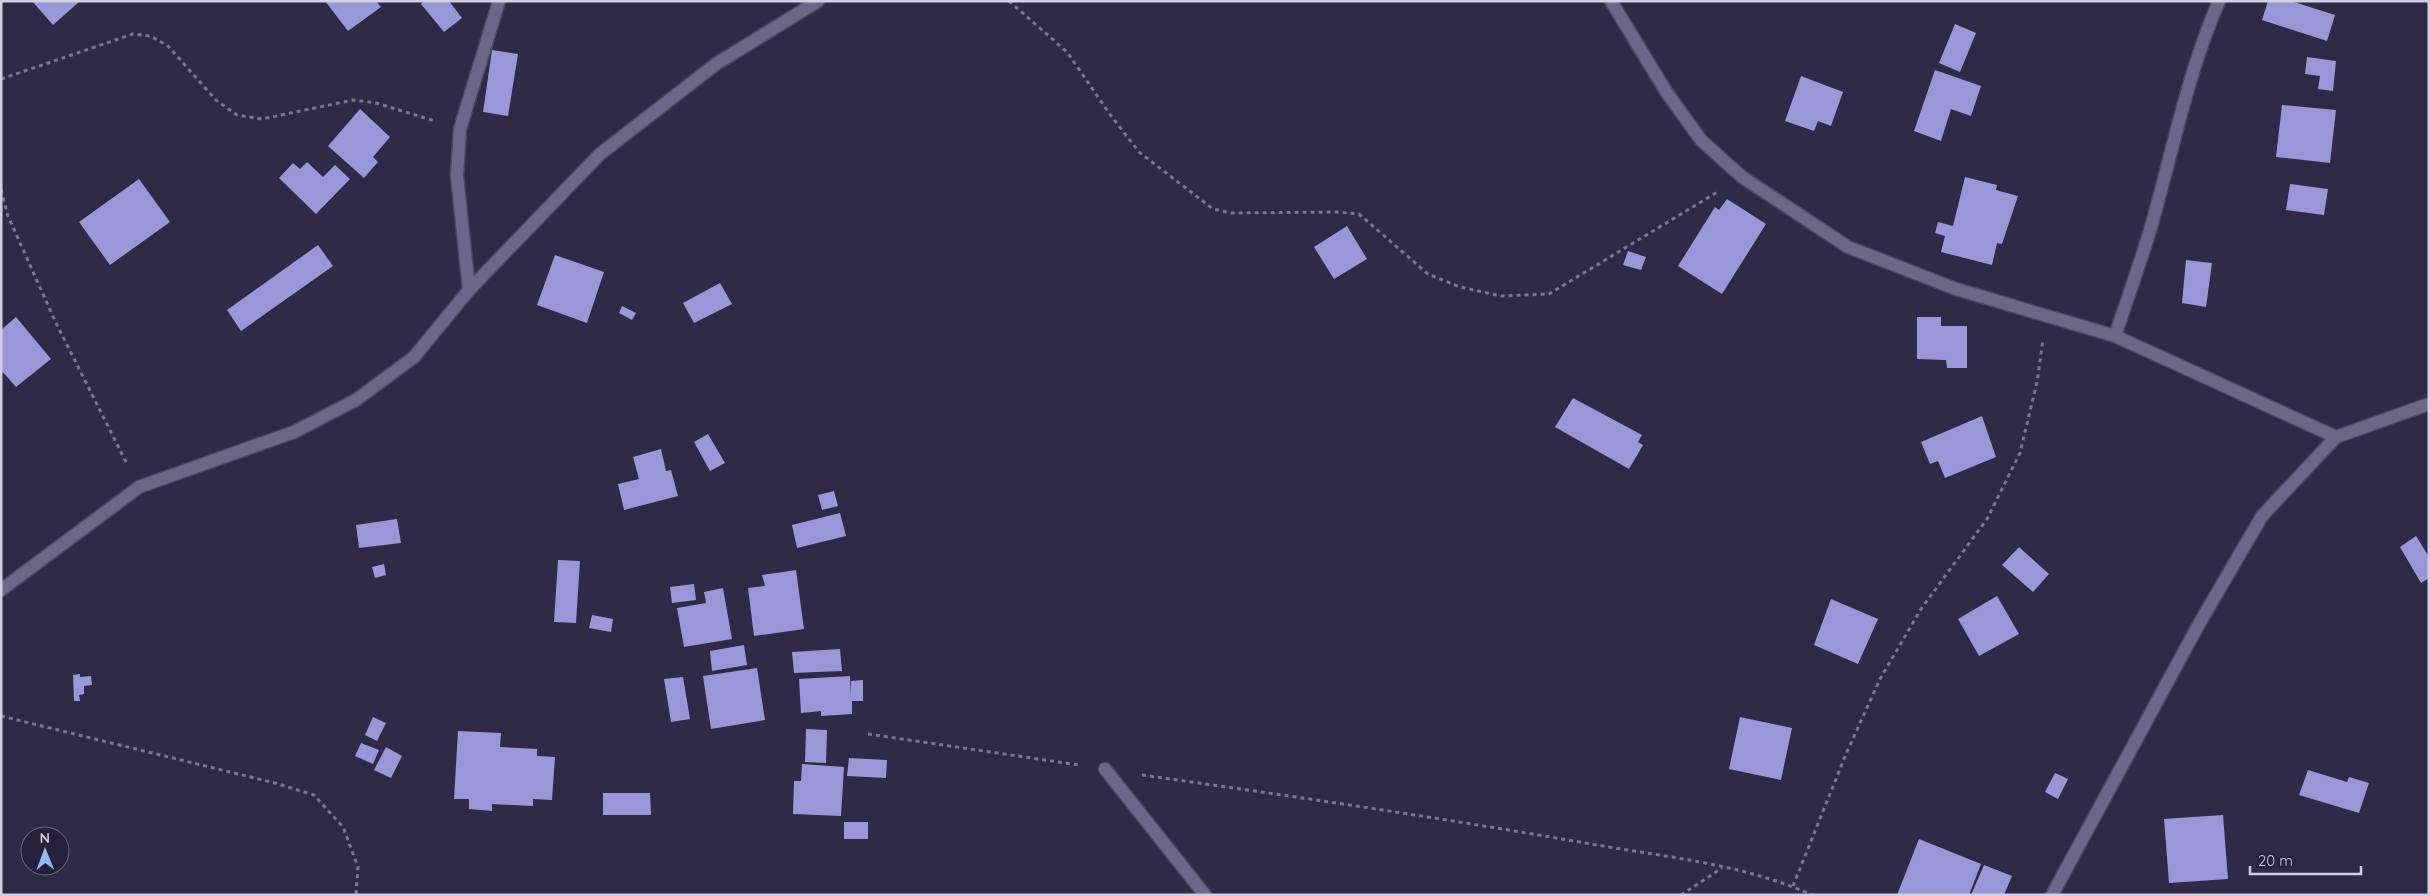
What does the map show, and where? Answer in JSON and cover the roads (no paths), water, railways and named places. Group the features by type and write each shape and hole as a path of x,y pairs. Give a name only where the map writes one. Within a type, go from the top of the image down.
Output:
{"street":[{"path":"469,290 457,176 460,129 499,1"},
{"path":"1,590 139,487 294,432 356,400 414,357 469,290 600,154 716,64 818,1"},
{"path":"1611,1 1667,94 1702,140 1742,177 1848,247 1956,289 2115,336 2336,437"},
{"path":"2115,336 2151,228 2177,124 2201,43 2219,1"},
{"path":"2052,895 2199,624 2262,516 2336,437 2429,404"},
{"path":"1105,769 1206,895"}]}
